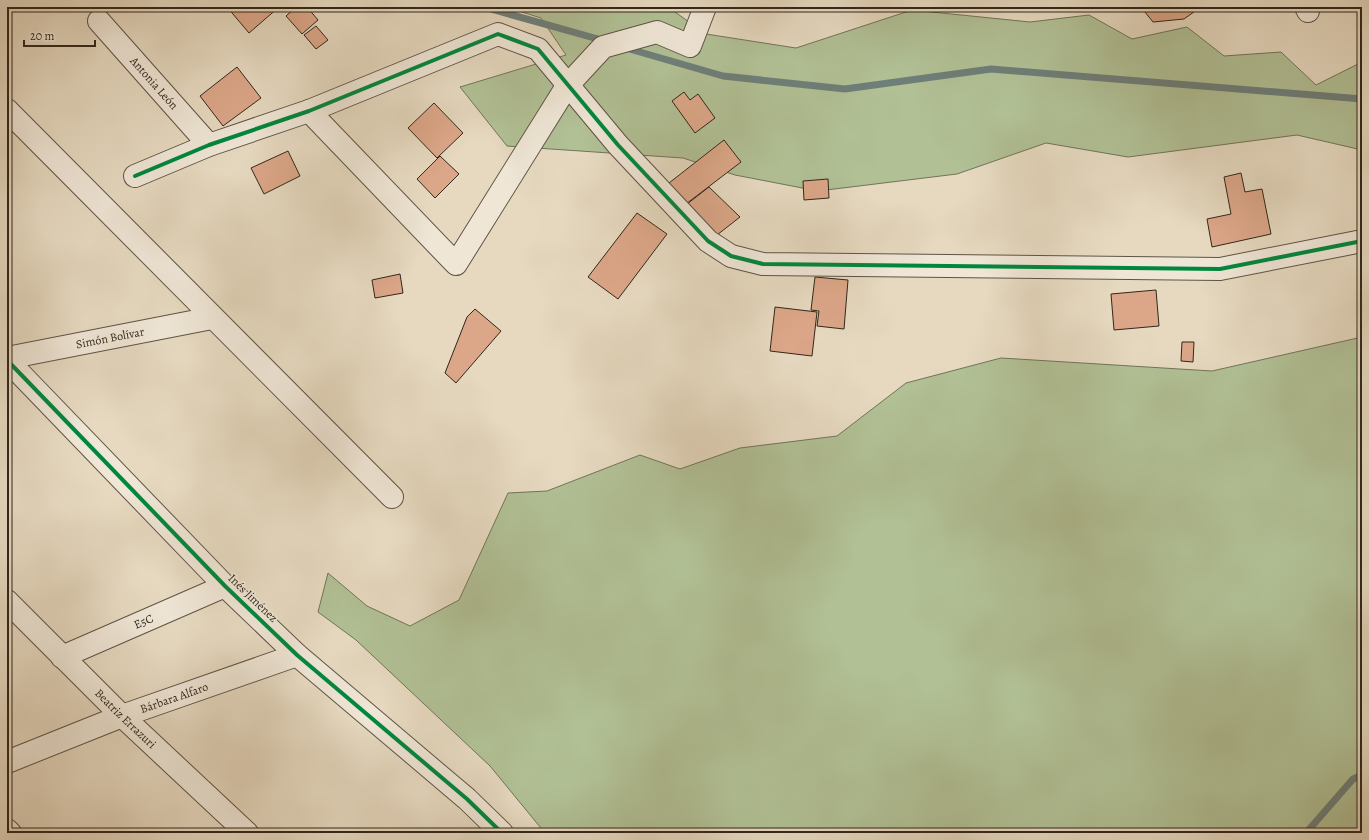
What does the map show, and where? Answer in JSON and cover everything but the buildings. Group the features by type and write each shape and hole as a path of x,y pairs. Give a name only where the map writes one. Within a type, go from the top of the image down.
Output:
{"street":[{"path":"309,111 456,264 568,86 603,46 657,32 690,46 705,7"},
{"name":"Antonia León","path":"99,21 209,145"},
{"path":"135,176 209,145 309,111 498,34 538,49 618,145 708,241 732,256 763,264 1220,269 1362,241"},
{"path":"7,110 212,318 392,497"},
{"name":"Simón Bolívar","path":"7,359 212,318"},
{"name":"Inés Jiménez","path":"7,359 225,586 297,655 467,799 502,833"},
{"name":"E5C","path":"62,657 225,586"},
{"name":"Beatriz Errazuri","path":"7,601 122,716 247,833"},
{"name":"Bárbara Alfaro","path":"7,762 122,716 297,655"},
{"path":"7,830 10,833"}],"green space":[{"path":"506,7 668,7 706,34 796,48 912,10 1030,22 1089,15 1132,39 1187,27 1224,56 1281,52 1316,85 1362,62 1362,150 1297,135 1128,157 1046,143 957,174 818,191 735,175 683,158 507,146 460,87 566,55 541,18"},
{"path":"1362,337 1362,833 545,833 490,766 356,640 318,612 328,573 367,606 410,626 459,600 508,493 547,491 640,455 680,469 740,448 837,436 906,383 1001,358 1212,371"}],"waterway":[{"path":"484,7 605,41"},
{"path":"626,48 723,76 845,89 991,69 1362,99"},
{"path":"1306,833 1353,779 1362,775"}],"cycle path":[{"path":"135,176 209,145 309,111 498,34 538,49 618,145 708,241 731,256 763,264 1220,269 1362,241"},
{"path":"7,360 225,586 297,655 467,799 502,833"}]}
